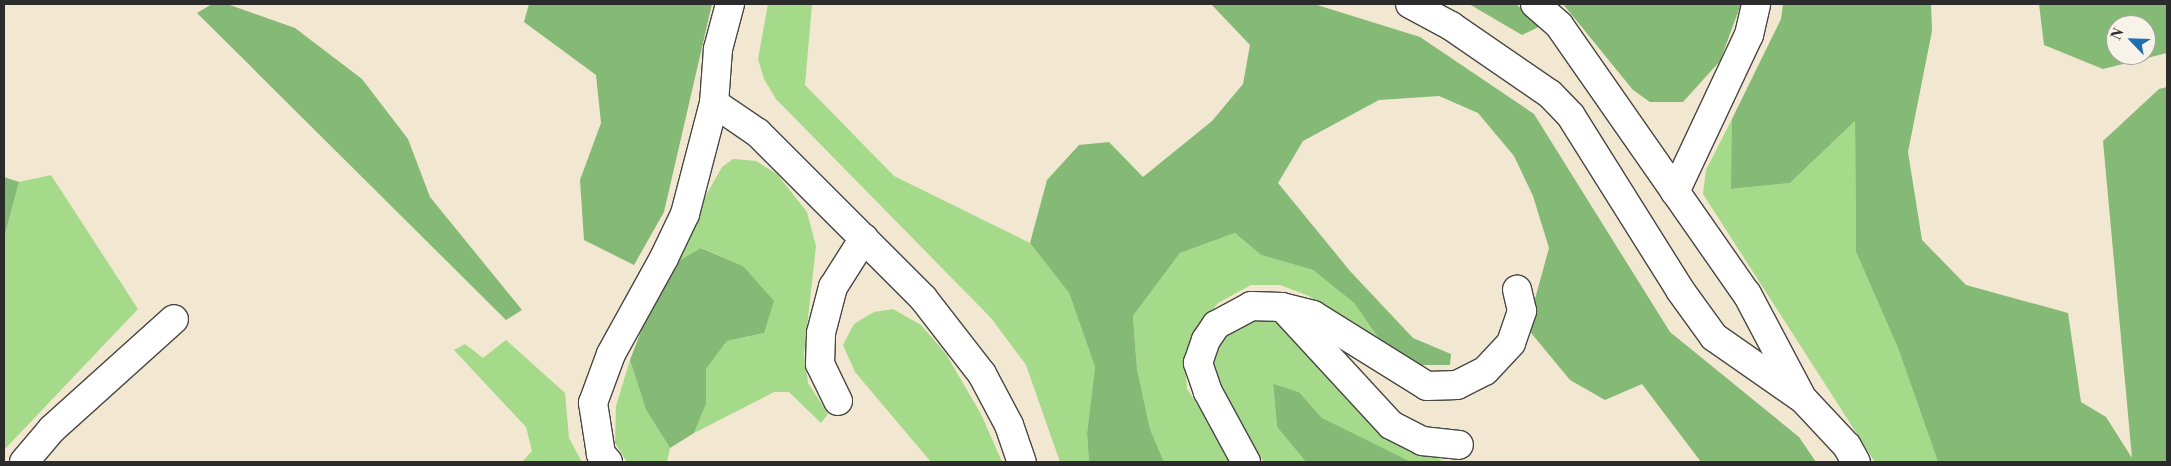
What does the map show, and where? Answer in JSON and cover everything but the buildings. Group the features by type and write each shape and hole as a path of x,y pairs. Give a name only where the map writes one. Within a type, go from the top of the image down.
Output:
{"street":[{"path":"608,462 600,454 593,403 611,354 664,258 685,214 714,103 718,49 730,4"},
{"path":"1410,4 1451,26 1550,94 1571,116 1680,290 1714,336 1803,399 1847,446 1856,462"},
{"path":"1535,4 1559,26 1747,294 1803,399"},
{"path":"1676,192 1749,35 1756,4"},
{"path":"714,103 758,133 923,298 960,343 982,374 1009,425 1022,462"},
{"path":"838,401 820,364 821,333 833,287 864,238"},
{"path":"1246,462 1208,392 1198,363 1206,340 1216,325 1251,306 1282,307 1313,315 1427,386 1457,385 1485,371 1511,343 1522,311 1516,290"},
{"path":"1282,307 1391,425 1422,441 1459,445"},
{"path":"24,462 52,429 174,318"}],"green space":[{"path":"212,4 227,4 295,28 362,79 408,139 430,197 522,310 506,320 197,13"},
{"path":"529,4 712,4 664,212 634,265 584,240 580,180 601,123 596,75 524,22"},
{"path":"768,4 812,4 805,85 894,176 1030,243 1069,293 1095,367 1087,433 1089,462 1060,462 1026,365 991,318 776,99 764,79 758,59"},
{"path":"1211,4 1314,4 1420,37 1534,114 1670,332 1799,437 1816,462 1701,462 1642,384 1605,400 1570,380 1527,328 1549,248 1533,196 1514,156 1478,113 1439,96 1379,100 1303,141 1278,183 1350,271 1413,338 1451,354 1450,365 1420,365 1384,346 1354,303 1313,270 1261,255 1235,233 1180,253 1133,316 1137,369 1150,429 1164,462 1089,462 1087,433 1095,367 1069,293 1030,243 1047,180 1079,145 1109,142 1143,177 1212,121 1243,84 1250,45"},
{"path":"1469,4 1516,4 1541,26 1522,35"},
{"path":"1563,4 1741,4 1720,61 1683,102 1650,102 1633,90"},
{"path":"1783,4 1931,4 1932,31 1908,152 1922,240 1966,285 2068,313 2081,402 2106,417 2132,458 2103,141 2159,89 2167,87 2167,462 1938,462 1898,348 1856,252 1855,121 1790,183 1731,189 1732,119 1781,19"},
{"path":"2039,4 2167,4 2167,53 2156,56 2156,15 2106,15 2106,65 2119,65 2103,69 2044,45"},
{"path":"1732,119 1732,189 1790,183 1855,121 1856,252 1898,348 1938,462 1875,462 1703,194 1706,170"},
{"path":"733,159 756,161 777,174 807,212 816,246 804,354 808,383 828,414 821,423 789,392 774,392 694,433 706,404 706,369 727,341 764,333 743,266 702,248 677,262 705,197 722,167"},
{"path":"51,175 138,309 4,450 4,238 19,182"},
{"path":"4,177 19,182 4,238"},
{"path":"1235,233 1261,255 1313,270 1354,303 1384,346 1309,296 1280,285 1251,285 1218,303 1196,331 1185,364 1187,389 1236,462 1164,462 1150,429 1137,369 1133,316 1180,253"},
{"path":"701,248 743,266 774,301 764,333 727,341 706,369 706,404 694,433 670,448 646,410 630,360 651,305 677,262"},
{"path":"893,309 921,325 946,354 981,414 1002,462 931,462 855,372 843,345 854,324 874,312"},
{"path":"1261,317 1279,324 1404,449 1439,458 1443,462 1411,462 1399,458 1322,418 1299,392 1273,385 1277,427 1306,462 1264,462 1216,386 1210,361 1214,340"},
{"path":"506,340 565,393 569,438 582,462 522,462 532,451 526,427 454,350 465,344 483,358"},
{"path":"630,360 646,410 670,448 667,462 627,462 615,443 616,406"},
{"path":"1273,384 1299,392 1322,418 1411,462 1306,462 1277,427"}]}
